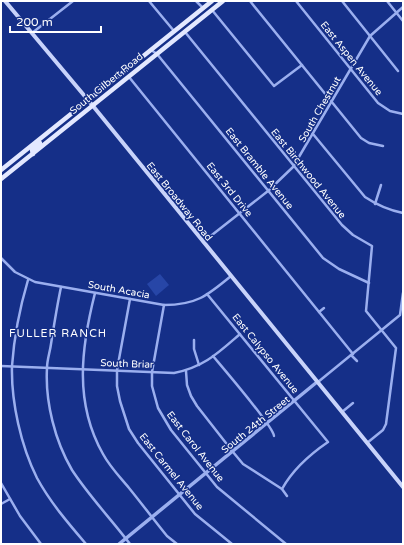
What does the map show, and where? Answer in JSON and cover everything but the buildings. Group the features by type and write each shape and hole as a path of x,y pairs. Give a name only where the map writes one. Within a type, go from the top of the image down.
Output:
{"main road":[{"name":"East Broadway Road","path":"5,1 88,100 403,487"},
{"name":"South Gilbert Road","path":"2,174 21,154 212,1"},
{"name":"South Gilbert Road","path":"2,174 14,169 223,1"},
{"path":"33,154 32,150 47,134"},
{"path":"14,169 22,158 21,154"}],"street":[{"path":"32,33 73,1"},
{"path":"149,1 174,31"},
{"path":"196,1 203,8"},
{"path":"250,1 361,138 369,143 384,146"},
{"name":"East Aspen Avenue","path":"296,1 378,102 390,111 403,114"},
{"path":"342,1 398,71"},
{"path":"387,1 403,21"},
{"name":"South Chestnut","path":"203,242 268,191 294,167 370,36 403,7"},
{"path":"212,10 274,86 302,65"},
{"name":"East Birchwood Avenue","path":"184,32 342,225 353,235 372,246 366,311 396,348 385,427 367,443"},
{"name":"East Bramble Avenue","path":"151,50 157,54 323,258 339,269 369,283"},
{"name":"East 3rd Drive","path":"128,77 319,312 357,362"},
{"path":"313,134 365,197 388,210 403,213"},
{"path":"375,204 380,185"},
{"name":"South Acacia","path":"2,261 15,272 28,280 95,294 164,305 190,303 207,294 231,276"},
{"path":"28,280 17,332 12,367 16,414 23,445 37,478 47,495 86,544"},
{"path":"61,287 47,368 51,414 62,448 71,468 84,487 130,544"},
{"name":"South 24th Street","path":"119,544 382,331 400,315 403,292"},
{"path":"95,294 82,370 86,411 96,440 112,468 168,536 177,544"},
{"name":"East Calypso Avenue","path":"207,294 328,442 297,466 289,476 282,489"},
{"name":"East Carmel Avenue","path":"130,299 117,370 117,386 120,401 129,429 138,443 195,514 232,544"},
{"name":"East Carol Avenue","path":"164,305 152,372 152,386 158,408 164,419 217,487 286,544"},
{"path":"319,312 324,308"},
{"name":"South Briar","path":"1,366 174,373 186,371 199,365 213,356 240,334"},
{"path":"194,340 194,349 199,365"},
{"path":"213,356 268,423 274,431 274,436"},
{"path":"186,371 187,385 191,396 233,452 244,464 282,489 287,496"},
{"path":"342,412 353,403"},
{"path":"1,483 26,526 41,544"},
{"path":"1,504 10,499"}],"shaded area":[{"path":"160,274 169,285 156,296 147,284"}],"district":[{"name":"FULLER RANCH","path":"58,333"}]}
